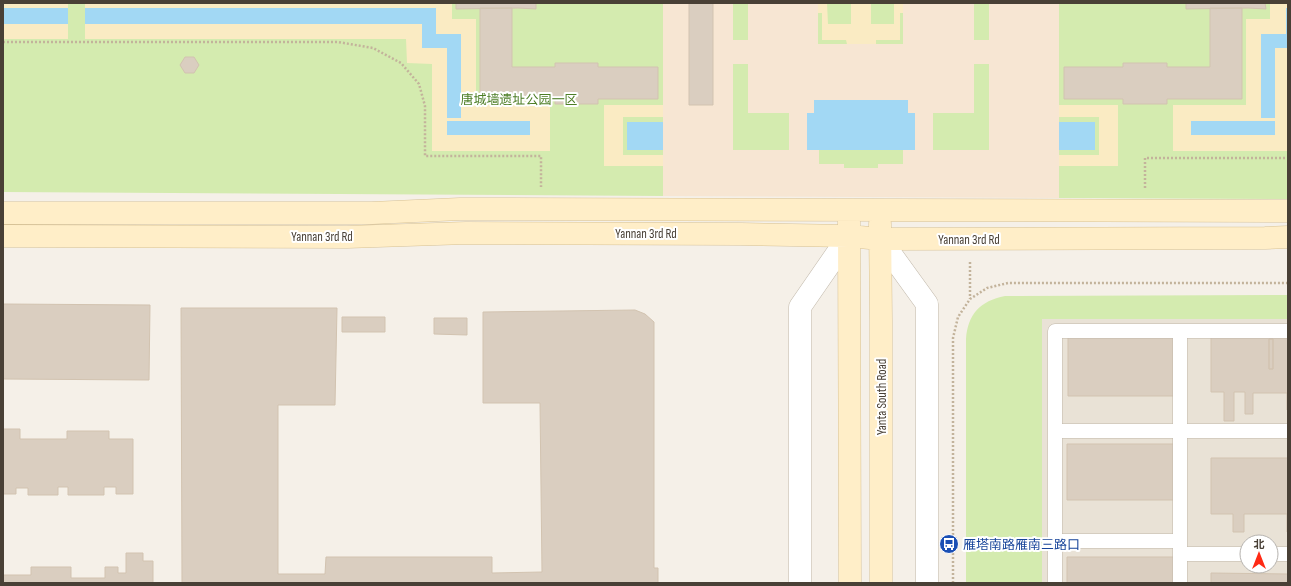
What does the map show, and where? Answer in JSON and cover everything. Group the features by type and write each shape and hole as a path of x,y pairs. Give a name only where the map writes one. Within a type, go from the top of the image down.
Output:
{"street":[{"name":"Yannan 3rd Rd","path":"3,213 372,213 460,209 1288,211"},
{"path":"849,210 850,583"},
{"name":"Yanta South Road","path":"880,210 881,583"},
{"name":"Yannan 3rd Rd","path":"3,236 347,237 473,233 741,234 849,236 880,239 1288,237"},
{"path":"800,583 800,307 849,236"},
{"path":"880,239 927,304 927,583"}],"lane":[{"path":"1055,583 1055,331 1288,331"},
{"path":"1180,331 1180,583"},
{"path":"1055,431 1288,431"},
{"path":"1055,541 1180,547 1239,553"}],"path":[{"path":"3,42 338,42 374,48 401,64 419,84 425,106 425,156 541,156 541,191"},
{"path":"1145,191 1145,158 1288,158"}],"shaded area":[{"path":"663,3 1059,3 1059,198 663,196"},
{"path":"1042,319 1288,319 1288,583 1042,583"}],"green space":[{"name":"唐城墙遗址公园一区","path":"3,3 663,3 663,196 3,192"},
{"path":"733,3 748,3 748,40 733,40"},
{"path":"827,3 851,3 851,24 827,24"},
{"path":"871,3 894,3 894,24 871,24"},
{"path":"974,3 989,3 989,40 974,40"},
{"path":"1059,3 1288,3 1288,199 1059,198"},
{"path":"818,13 822,13 822,40 847,40 847,44 818,44"},
{"path":"900,13 903,13 903,44 876,44 876,40 900,40"},
{"path":"733,64 748,64 748,113 789,113 789,150 733,150"},
{"path":"974,64 989,64 989,150 933,150 933,113 974,113"},
{"path":"819,150 903,150 903,164 878,164 878,168 844,168 844,164 819,164"},
{"path":"1288,295 1288,319 1042,319 1042,583 966,583 966,339 969,322 982,305 996,298 1005,296"}],"sand":[{"path":"3,3 68,3 68,8 3,8"},
{"path":"85,3 452,3 452,19 476,19 476,105 550,105 550,151 432,151 432,64 407,63 406,39 85,39 85,24 422,24 447,48 447,117 461,117 460,34 436,34 436,9 85,8"},
{"path":"818,3 827,3 828,24 851,24 851,3 871,3 871,24 894,24 894,3 903,3 903,13 900,13 900,40 876,40 876,44 847,44 846,40 822,40 822,13 818,13"},
{"path":"1270,3 1288,3 1288,8 1286,9 1286,34 1261,34 1261,117 1275,117 1275,48 1288,48 1288,151 1173,151 1173,105 1246,105 1246,19 1270,19"},
{"path":"3,24 68,24 68,39 3,39"},
{"path":"604,105 663,105 663,117 623,117 623,155 663,155 663,166 604,166"},
{"path":"1059,105 1118,105 1118,166 1059,166 1059,155 1099,155 1099,117 1059,117"}],"water":[{"path":"3,8 68,8 68,24 3,24"},
{"path":"85,8 436,8 436,34 461,34 461,118 447,118 447,48 422,48 422,24 85,24"},
{"path":"1286,8 1288,8 1288,48 1275,48 1275,118 1261,118 1261,34 1286,34"},
{"path":"814,100 908,100 908,113 915,113 915,150 807,150 807,113 814,113"},
{"path":"447,121 530,121 530,135 447,135"},
{"path":"1191,121 1275,121 1275,135 1191,135"},
{"path":"627,122 663,122 663,150 627,150"},
{"path":"1059,122 1095,122 1095,150 1059,150"}],"building":[{"path":"456,3 536,3 536,9 456,9"},
{"path":"689,3 713,3 713,105 689,105"},
{"path":"1186,3 1265,3 1266,9 1186,9"},
{"path":"480,8 512,8 512,67 555,67 555,63 598,63 598,67 658,67 658,99 598,99 598,104 555,104 555,99 480,99"},
{"path":"1210,8 1242,8 1242,99 1167,99 1167,104 1123,104 1123,99 1064,99 1064,67 1123,67 1123,63 1167,63 1167,67 1210,67"},
{"path":"185,57 194,57 199,65 194,73 185,73 180,65"},
{"path":"3,304 150,305 149,380 3,379"},
{"path":"181,308 337,308 335,405 278,405 278,574 325,574 326,557 492,557 492,573 542,572 540,403 483,403 483,312 635,310 645,314 654,322 654,568 658,568 658,583 182,583"},
{"path":"342,317 385,317 385,332 342,332"},
{"path":"434,318 467,318 467,335 434,334"},
{"path":"1211,334 1288,334 1288,410 1287,393 1253,393 1253,414 1245,414 1245,392 1234,392 1234,421 1224,421 1224,392 1211,392","holes":["1269,339 1273,339 1273,369 1269,369"]},
{"path":"1068,335 1174,335 1174,396 1068,396"},
{"path":"1269,339 1273,339 1273,369 1269,369"},
{"path":"3,429 20,429 20,439 67,439 67,431 109,431 109,439 133,439 133,494 116,494 116,487 104,487 104,495 68,495 68,487 58,487 58,495 28,495 28,488 16,488 16,494 3,494"},
{"path":"1067,444 1175,444 1175,500 1067,500"},
{"path":"1211,458 1288,458 1288,532 1287,514 1244,514 1244,532 1233,532 1233,514 1211,514"},
{"path":"126,553 143,553 143,561 153,561 153,583 3,583 3,575 31,575 31,567 71,567 71,578 105,578 105,567 118,567 118,573 126,573"},
{"path":"1067,557 1174,557 1175,583 1067,583"},
{"path":"1211,573 1288,574 1288,583 1211,583"}],"place":[{"name":"雁塔南路雁南三路口","path":"949,544"}]}
